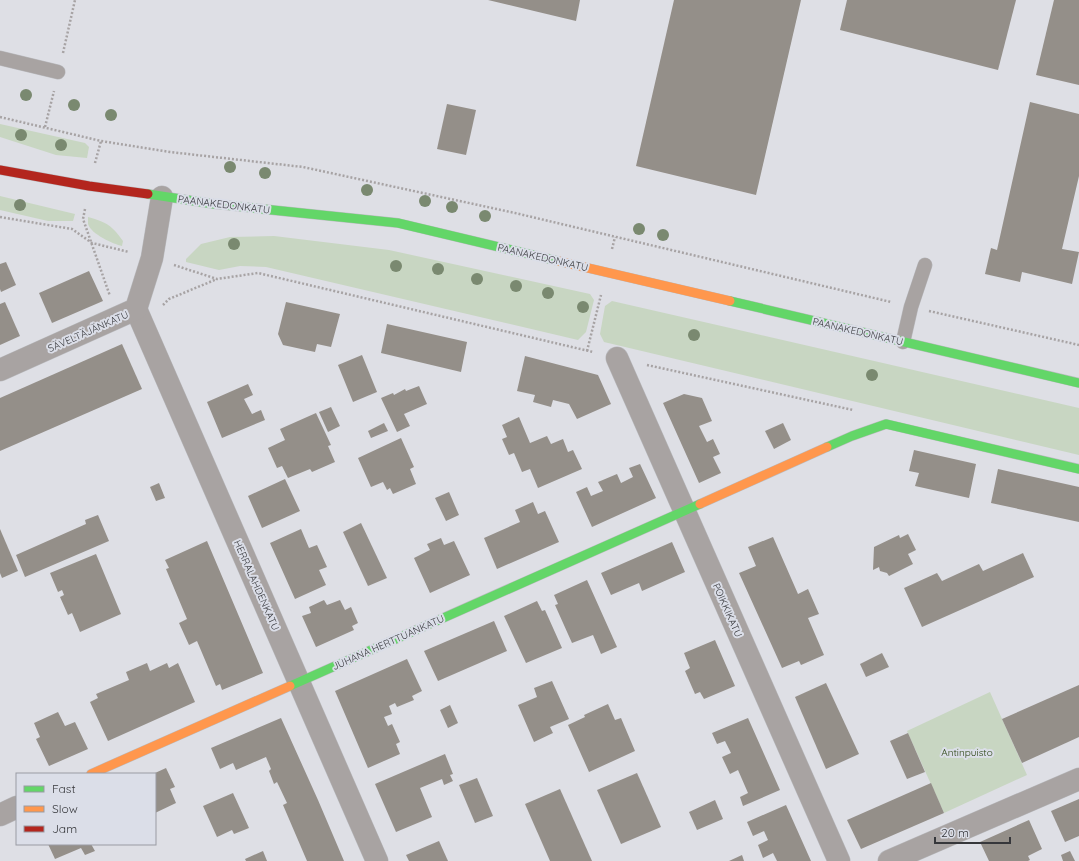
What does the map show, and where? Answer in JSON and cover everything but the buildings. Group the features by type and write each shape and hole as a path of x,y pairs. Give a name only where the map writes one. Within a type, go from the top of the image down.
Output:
{"main road":[{"name":"PAANAKEDONKATU","path":"0,170 89,186 214,204 398,223 1079,383"},
{"path":"685,511 852,436 886,424 1079,469"},
{"name":"JUHANA HERTTUANKATU","path":"93,773 685,511"}],"street":[{"name":"SÄVELTÄJÄNKATU","path":"0,370 136,309 152,258 162,197"},
{"name":"HERRALAHDENKATU","path":"136,309 377,861"},
{"name":"POIKKIKATU","path":"617,358 838,861"},
{"path":"889,861 1079,779"},
{"path":"0,815 16,807"}],"lane":[{"path":"0,58 58,72"},
{"path":"903,342 911,307 925,265"}],"path":[{"path":"0,117 101,141 170,152 303,167 515,213 911,307 1079,345"},
{"path":"101,141 89,186 83,219 116,318"},
{"path":"0,217 72,229 92,243 152,258 217,279 258,273 617,358 854,410"}],"green space":[{"path":"0,124 85,143 89,147 87,158 56,155 0,137"},
{"path":"0,196 75,214 73,221 48,221 0,210"},
{"path":"88,217 105,223 112,228 123,241 122,246 108,241 93,231 88,224"},
{"path":"274,236 389,250 590,294 594,300 586,332 578,340 266,267 240,266 219,270 186,262 186,259 201,244 230,237"},
{"path":"612,301 1079,408 1079,455 604,342 600,334 605,306"},
{"name":"Antinpuisto","path":"990,692 1027,775 944,813 907,731"}],"traffic: fast":[{"path":"148,194 214,204 398,223 558,261"},
{"path":"730,301 1079,383"},
{"path":"827,447 886,424 1079,469"},
{"path":"290,686 700,504"}],"traffic: slow":[{"path":"558,261 730,301"},
{"path":"700,504 827,447"},
{"path":"93,773 290,686"}],"traffic: jam":[{"path":"0,170 89,186 148,194"}]}
